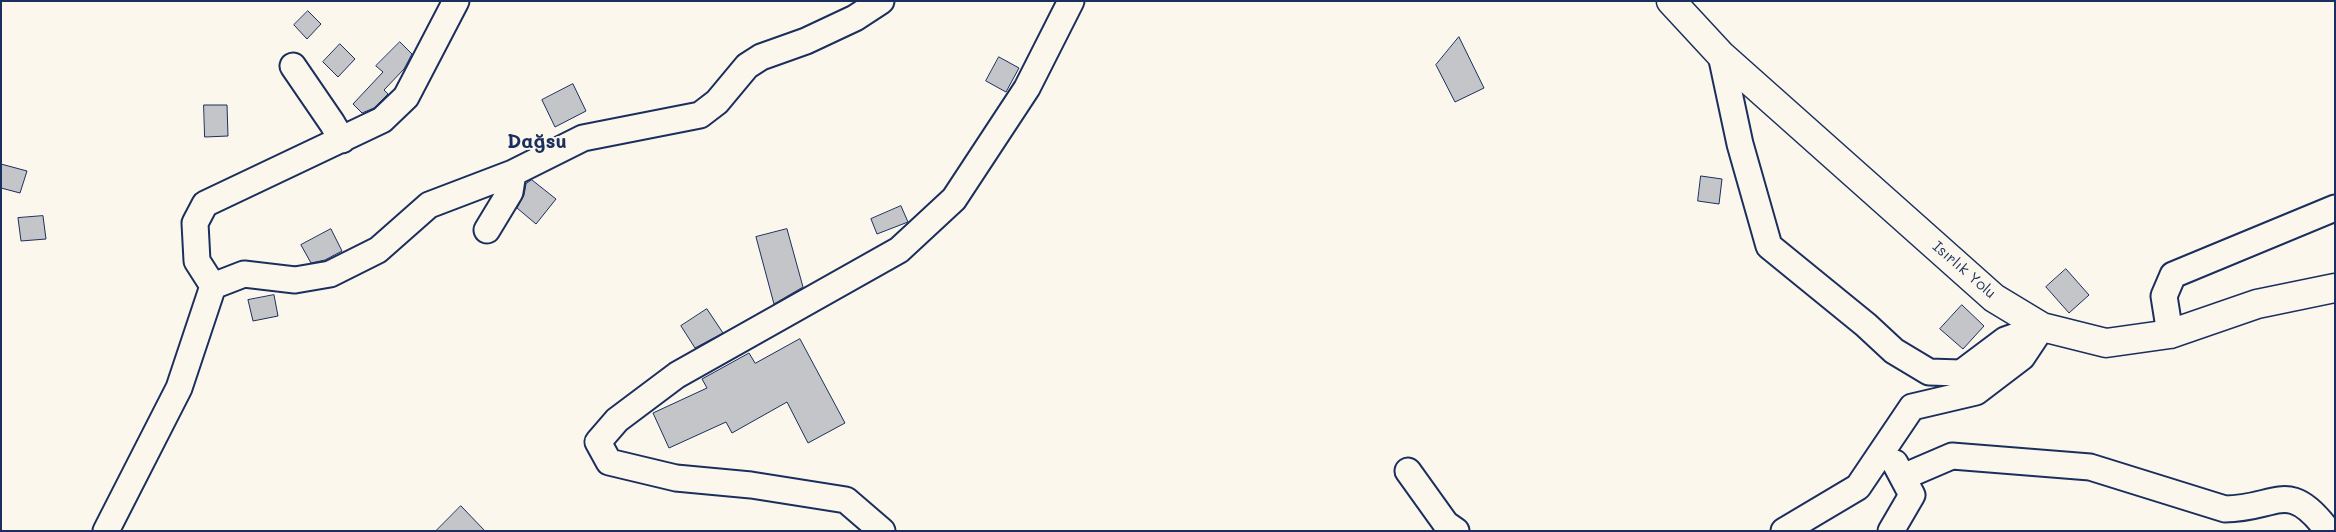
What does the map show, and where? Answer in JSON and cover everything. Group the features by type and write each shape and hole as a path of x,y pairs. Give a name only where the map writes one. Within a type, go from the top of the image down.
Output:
{"main road":[{"name":"Isırlık Yolu","path":"1671,1 1721,55 1994,298 2042,327 2106,343 2170,334 2257,304 2335,288"}],"street":[{"path":"213,286 244,274 295,280 330,274 378,250 429,204 513,173 583,138 700,115 717,102 747,66 761,57 814,37 855,18 881,1"},
{"path":"882,531 846,500 751,485 676,478 609,462 598,442 617,420 677,375 899,250 954,199 1028,88 1071,1"},
{"path":"213,286 196,260 195,224 205,204 382,120 406,97 446,6"},
{"path":"1721,55 1740,144 1768,246 1822,292 1866,325 1894,351 1929,372 1961,373 2005,340 2042,327"},
{"path":"293,66 342,140"},
{"path":"487,230 510,192 513,173"},
{"path":"2170,334 2164,296 2173,275 2335,208"},
{"path":"106,531 179,388 213,286"},
{"path":"1784,531 1858,487 1912,407 1976,392 2022,357 2042,327"},
{"path":"1886,446 1912,495 1891,531"},
{"path":"1903,477 1952,456 2090,467 2225,509 2241,509 2282,498 2300,502 2316,515 2328,531"},
{"path":"1408,471 1446,524 1456,531"}],"building":[{"path":"308,11 321,24 307,39 294,25"},
{"path":"1459,37 1484,88 1455,102 1436,65"},
{"path":"400,42 412,54 404,69 384,90 388,94 374,108 362,113 353,104 383,72 376,66"},
{"path":"340,44 355,59 338,77 323,62"},
{"path":"999,57 1019,68 1006,92 986,81"},
{"path":"573,84 586,111 555,127 542,100"},
{"path":"204,105 227,105 228,136 205,137"},
{"path":"1,164 27,171 20,193 1,188"},
{"path":"1701,176 1722,179 1719,204 1698,201"},
{"path":"532,180 556,199 536,224 517,208 524,195 526,184"},
{"path":"901,206 908,222 877,234 871,219"},
{"path":"43,216 46,239 21,241 18,218"},
{"path":"331,229 342,251 325,260 311,263 301,245"},
{"path":"787,229 803,287 774,304 756,237"},
{"path":"2066,269 2089,295 2069,313 2046,287"},
{"path":"274,295 278,316 253,321 248,300"},
{"path":"1962,305 1984,326 1963,349 1940,329"},
{"path":"707,309 723,333 695,348 681,326"},
{"path":"800,339 845,423 808,443 787,402 732,433 726,422 669,448 653,413 707,388 702,379 749,353 755,363"},
{"path":"461,506 485,531 436,531"}],"district":[{"name":"Dağsu","path":"537,142"}]}
